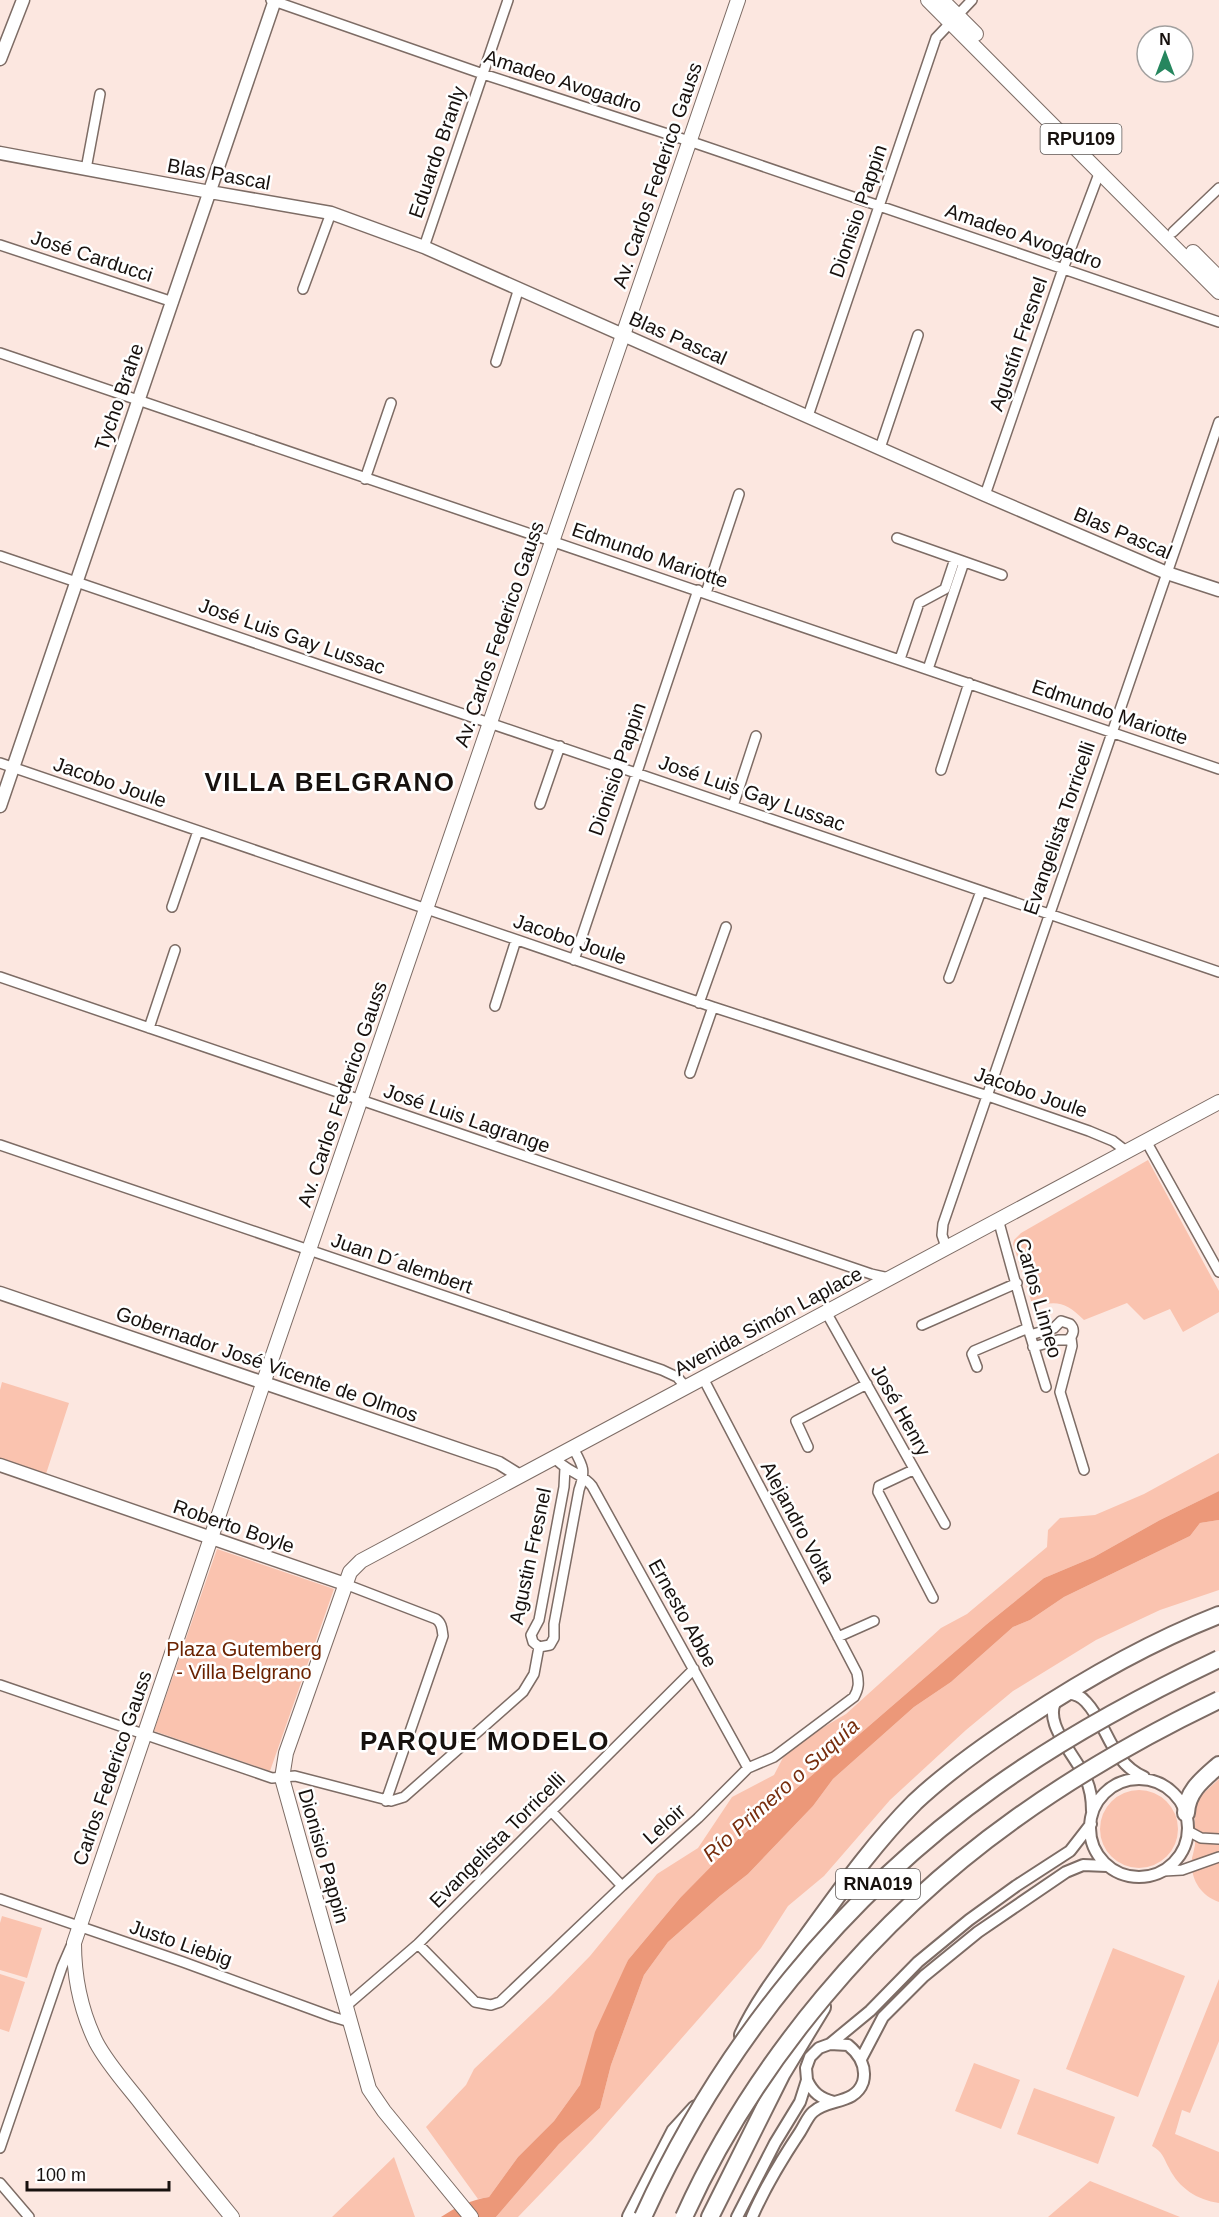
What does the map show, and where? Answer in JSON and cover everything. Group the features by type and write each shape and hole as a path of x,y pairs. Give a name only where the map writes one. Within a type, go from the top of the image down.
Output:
{"highway":[{"path":"736,2053 755,2009 863,1861 888,1831 930,1789 993,1740 1060,1695 1162,1639 1219,1615"},
{"name":"RNA019","path":"643,2217 668,2165 707,2097 736,2053 787,1983 831,1932 891,1872 943,1827 995,1787 1077,1733 1134,1701 1219,1659"},
{"name":"RNA019","path":"684,2217 722,2144 790,2041 835,1984 884,1930 919,1897 1013,1820 1095,1766 1164,1727 1219,1700"},
{"path":"1186,1813 1186,1804 1192,1791 1219,1765"},
{"path":"710,2217 782,2073 835,1984"},
{"path":"631,2217 675,2132 707,2097"}],"main road":[{"path":"0,59 23,0"},
{"name":"Tycho Brahe","path":"0,806 274,0"},
{"name":"Av. Carlos Federico Gauss","path":"263,1384 738,0"},
{"name":"RPU109","path":"928,0 953,18 1219,278"},
{"name":"RPU109","path":"942,0 953,18 1219,292"},
{"name":"Blas Pascal","path":"0,153 331,213 424,247 985,495 1167,573 1219,590"},
{"name":"Avenida Simón Laplace","path":"345,1584 350,1572 361,1561 1219,1101"},
{"name":"Gobernador José Vicente de Olmos","path":"0,1293 499,1463 520,1476"},
{"name":"Carlos Federico Gauss","path":"76,1932 263,1384"},
{"name":"Roberto Boyle","path":"0,1466 345,1584"},
{"name":"Dionisio Pappin","path":"345,1584 286,1753 282,1778 369,2089 384,2111 471,2217"},
{"path":"76,1932 74,1957 76,1976 85,2016 97,2044 186,2162 232,2217"}],"street":[{"name":"Amadeo Avogadro","path":"274,0 483,74 689,141 1219,322"},
{"name":"Eduardo Branly","path":"424,247 508,0"},
{"name":"Dionisio Pappin","path":"808,416 936,38 972,0"},
{"path":"86,169 100,94"},
{"name":"Agustín Fresnel","path":"985,495 1063,268 1100,171"},
{"path":"1173,232 1219,188"},
{"path":"303,289 331,213"},
{"name":"José Carducci","path":"0,245 173,302"},
{"path":"496,362 519,288"},
{"path":"880,448 918,335"},
{"name":"Edmundo Mariotte","path":"0,353 1219,769"},
{"path":"365,479 391,403"},
{"name":"Evangelista Torricelli","path":"946,1247 942,1235 943,1224 1219,422"},
{"name":"Dionisio Pappin","path":"574,960 637,772 739,494"},
{"path":"897,538 1002,575"},
{"name":"José Luis Gay Lussac","path":"0,555 76,583 637,772 1219,972"},
{"path":"928,669 959,560"},
{"path":"900,659 919,603 949,591"},
{"path":"942,770 969,683"},
{"path":"733,806 756,736"},
{"path":"540,804 560,746"},
{"name":"Jacobo Joule","path":"0,763 699,1003 988,1096 1089,1131 1113,1141 1126,1150"},
{"path":"172,907 198,831"},
{"path":"949,978 981,891"},
{"path":"699,1003 726,927"},
{"path":"495,1006 516,940"},
{"path":"149,1028 175,950"},
{"name":"José Luis Lagrange","path":"0,977 871,1274 889,1278"},
{"path":"690,1074 713,1007"},
{"path":"1146,1141 1219,1272"},
{"name":"Juan D´alembert","path":"0,1145 662,1370 677,1377 686,1387"},
{"name":"Carlos Linneo","path":"998,1219 1046,1387"},
{"path":"922,1325 1017,1283"},
{"name":"José Henry","path":"826,1312 945,1524"},
{"path":"976,1367 972,1354 974,1351 1029,1332 1054,1328 1058,1322 1070,1323 1073,1329 1072,1346 1060,1392 1084,1470"},
{"path":"1033,1347 1071,1338"},
{"name":"Alejandro Volta","path":"703,1378 857,1673 860,1684"},
{"path":"808,1447 796,1421 867,1384"},
{"name":"Ernesto Abbe","path":"573,1448 583,1467 584,1477 592,1486 748,1768"},
{"path":"555,1458 565,1468 584,1477"},
{"name":"Agustin Fresnel","path":"565,1468 564,1487 541,1609 531,1635 533,1642 539,1647 547,1647 555,1638 554,1624 579,1490 584,1477"},
{"path":"913,1470 879,1486 878,1492 933,1598"},
{"name":"Roberto Boyle","path":"345,1584 440,1622 443,1636 396,1777"},
{"path":"838,1637 874,1621"},
{"name":"Agustin Fresnel","path":"386,1801 400,1799 523,1692 534,1674 539,1647"},
{"name":"Evangelista Torricelli","path":"346,2006 418,1944 694,1669"},
{"name":"Leloir","path":"418,1944 475,2002 491,2005 500,2002 622,1886 698,1818 748,1768 774,1756 854,1697 860,1684"},
{"path":"0,1685 272,1778 295,1776 386,1801 396,1777"},
{"path":"1164,1871 1178,1859 1185,1844 1188,1831 1186,1813 1173,1792 1138,1775 1126,1765 1086,1702 1076,1694 1060,1695 1052,1709 1053,1722 1086,1779 1092,1795 1092,1841 1100,1858 1107,1866 1127,1876 1139,1878 1164,1871 1182,1870 1219,1857"},
{"path":"396,1777 400,1789 412,1789"},
{"path":"834,2102 812,2091 807,2080 806,2068 810,2057 819,2048 830,2044 870,2011 918,1962 969,1920 1070,1851 1092,1820 1099,1800 1116,1784 1130,1779 1149,1780"},
{"path":"551,1811 622,1886"},
{"path":"1188,1831 1201,1838 1219,1839"},
{"path":"861,2059 884,2018 924,1976 978,1932 1066,1872 1083,1865 1107,1866"},
{"name":"Justo Liebig","path":"0,1899 76,1932 183,1962 350,2022"},
{"name":"Carlos Federico Gauss","path":"0,2148 56,1983 76,1932"},
{"path":"56,1983 64,1974 76,1976"},
{"path":"752,2217 784,2156 812,2112 834,2102 846,2100 856,2093 862,2083 864,2071 861,2059 848,2045 830,2044"},
{"path":"737,2217 775,2143 800,2102 807,2080"},
{"path":"0,2183 29,2217"}],"green space":[{"path":"1148,1160 1219,1291 1219,1312 1183,1332 1170,1309 1144,1320 1127,1303 1084,1320 1072,1309 1061,1304 1033,1307 1013,1244 1014,1240 1021,1233"},
{"path":"2,1382 69,1403 45,1477 0,1463 0,1390"},
{"path":"1219,1453 1219,1491 1160,1520 1094,1557 1044,1578 987,1624 737,1840 680,1898 628,1960 580,2085 554,2121 518,2157 489,2197 478,2199 426,2127 466,2085 474,2069 590,1956 657,1874 698,1848 732,1797 774,1775 788,1748 846,1714 941,1628 967,1614 1047,1547 1048,1530 1060,1518 1095,1515 1144,1494"},
{"path":"1219,1520 1219,1590 1160,1610 1096,1640 1013,1691 966,1730 890,1800 824,1876 788,1906 761,1948 593,2139 518,2217 496,2217 559,2144 600,2108 611,2065 644,1975 668,1942 748,1874 813,1806 833,1779 914,1707 951,1682 1013,1627 1030,1620 1064,1597 1190,1536 1200,1523"},
{"name":"Plaza Gutemberg - Villa Belgrano","path":"217,1549 334,1589 270,1771 154,1731"},
{"path":"1219,1779 1219,1902 1206,1895 1198,1885 1193,1873 1192,1858 1195,1845 1194,1802"},
{"path":"1139,1790 1154,1793 1166,1802 1175,1814 1178,1829 1175,1844 1166,1856 1154,1865 1139,1868 1124,1865 1112,1856 1103,1844 1100,1829 1103,1814 1112,1802 1124,1793"},
{"path":"2,1916 42,1928 27,1978 0,1970"},
{"path":"1113,1948 1185,1976 1138,2097 1066,2069"},
{"path":"0,1974 25,1982 9,2032 0,2029"},
{"path":"1219,1979 1219,2041 1190,2113 1182,2110 1175,2134 1219,2152 1219,2203 1196,2196 1183,2187 1173,2175 1161,2153 1152,2146"},
{"path":"974,2063 1020,2080 1001,2129 955,2111"},
{"path":"1034,2088 1115,2117 1098,2164 1017,2134"},
{"path":"394,2157 415,2217 332,2217"},
{"path":"1090,2181 1180,2217 1048,2217"}],"shaded area":[{"path":"1219,1491 1219,1520 1200,1523 1190,1536 1064,1597 1030,1620 1013,1627 951,1682 914,1707 833,1779 813,1806 748,1874 668,1942 644,1975 611,2065 600,2108 559,2144 496,2217 441,2217 464,2204 489,2197 518,2157 554,2121 580,2085 595,2032 628,1960 680,1898 737,1840 987,1624 1044,1578 1094,1557 1160,1520"}],"district":[{"name":"VILLA BELGRANO","path":"330,782"},
{"name":"PARQUE MODELO","path":"485,1741"}],"water label":[{"name":"Río Primero o Suquía","path":"781,1790"}]}
